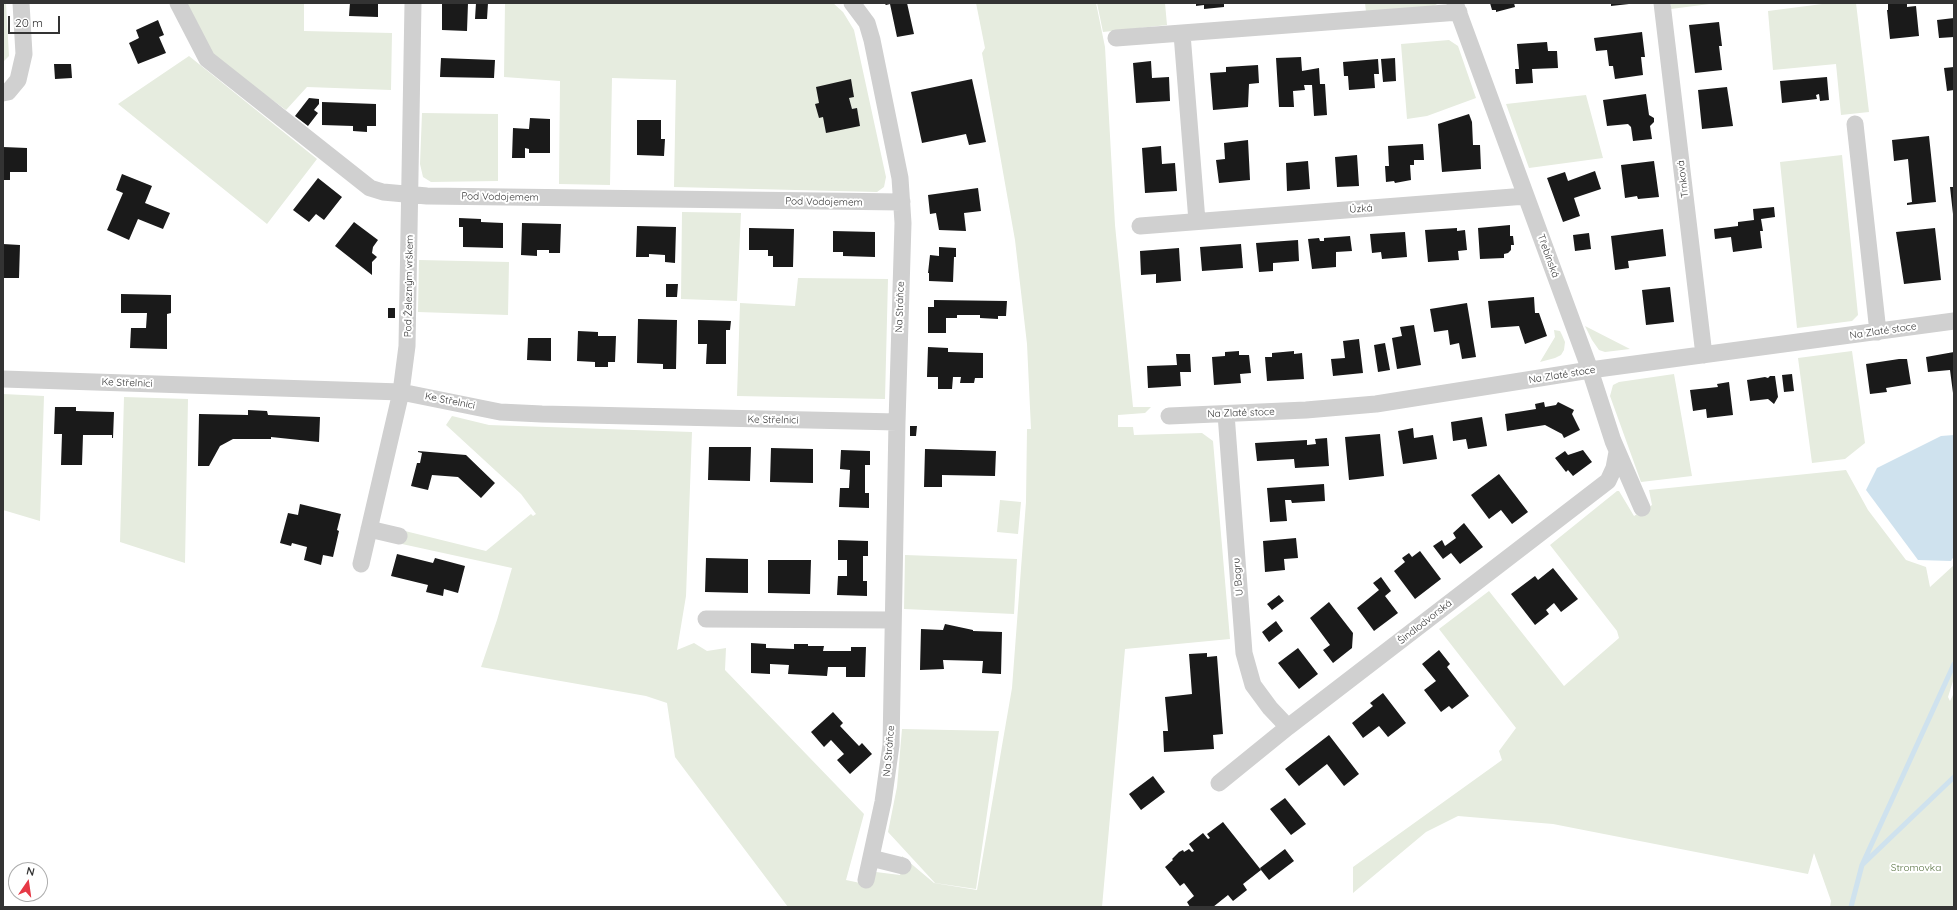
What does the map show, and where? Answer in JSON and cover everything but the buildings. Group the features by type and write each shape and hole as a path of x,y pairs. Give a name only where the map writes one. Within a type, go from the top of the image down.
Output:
{"street":[{"path":"3,93 8,92 18,80 24,54 21,3"},
{"name":"Pod Vodojemem","path":"178,3 207,59 370,188 383,192 411,195 902,202"},
{"name":"Pod Železným vrškem","path":"361,564 401,392 408,328 414,3"},
{"name":"Na Stráňce","path":"852,3 867,24 872,40 900,178 902,202 891,745 883,802 866,880"},
{"name":"Trnková","path":"1662,3 1704,355"},
{"path":"1116,38 1182,34 1457,8"},
{"name":"Třebínská","path":"1457,8 1590,370 1617,452 1642,508"},
{"path":"1182,34 1197,221"},
{"path":"1855,124 1878,332"},
{"name":"Úzká","path":"1140,226 1526,196"},
{"name":"Na Zlaté stoce","path":"1169,416 1226,414 1376,404 1590,370 1954,321"},
{"name":"Ke Střelnici","path":"3,379 401,392 500,412 897,422"},
{"name":"U Bagru","path":"1226,414 1244,653 1253,685 1288,727"},
{"name":"Šindlodvorská","path":"1220,783 1288,727 1608,481 1614,468 1617,452"},
{"path":"369,529 399,536"},
{"path":"706,619 893,620"},
{"path":"871,858 903,866"}],"green space":[{"path":"3,3 6,3 9,56 3,62"},
{"path":"188,3 304,3 304,31 392,33 391,90 307,87 286,110 211,55 188,11"},
{"path":"505,3 833,3 843,12 854,30 886,177 884,187 877,192 674,187 676,80 612,78 610,185 559,184 560,81 504,77"},
{"path":"976,3 1096,3 1105,47 1115,225 1133,407 1151,407 1145,413 1118,415 1118,427 1133,427 1134,435 1202,433 1213,441 1230,639 1125,649 1102,907 788,907 675,757 667,703 646,696 481,667 497,620 512,568 402,544 405,531 486,551 531,514 533,516 536,514 521,494 446,425 452,416 489,425 692,432 686,596 677,650 694,643 707,651 726,648 725,670 864,814 846,880 865,884 876,872 900,875 902,856 934,883 977,890 1012,688 1026,502 1027,429 1031,429 1027,344 1015,240 982,53 985,48"},
{"path":"1097,3 1165,3 1167,25 1103,32"},
{"path":"1365,3 1439,3 1430,8 1366,12"},
{"path":"1671,3 1717,3 1671,9"},
{"path":"1830,3 1856,3 1869,112 1841,115 1836,64 1773,70 1768,11"},
{"path":"1449,40 1458,46 1476,98 1427,116 1407,119 1401,44"},
{"path":"189,56 317,159 267,224 118,104"},
{"path":"1586,95 1603,158 1529,168 1506,104"},
{"path":"422,113 498,114 498,181 431,182 423,177 420,164"},
{"path":"1842,155 1858,315 1852,321 1797,328 1780,162"},
{"path":"682,212 741,213 737,301 681,299"},
{"path":"419,260 509,262 508,315 418,312"},
{"path":"798,278 888,279 885,399 737,396 740,303 795,306"},
{"path":"1585,326 1630,349 1605,352 1599,350"},
{"path":"1554,330 1560,331 1562,335 1565,342 1564,350 1561,355 1555,358 1540,362 1555,337"},
{"path":"1852,351 1865,443 1845,459 1812,463 1798,358"},
{"path":"1674,374 1692,476 1641,482 1610,396 1613,385 1619,382"},
{"path":"3,394 44,396 40,521 3,510"},
{"path":"124,397 188,399 185,563 120,542"},
{"name":"Stromovka","path":"1846,470 1868,510 1906,560 1926,567 1930,587 1954,565 1954,678 1948,697 1950,701 1954,693 1954,907 1830,907 1831,901 1814,853 1808,874 1553,824 1458,816 1426,832 1353,893 1353,867 1502,760 1499,751 1516,728 1439,629 1489,591 1564,686 1619,638 1617,631 1550,545 1617,491 1619,491 1634,516 1652,505 1649,490"},
{"path":"1000,500 1021,502 1018,534 997,532"},
{"path":"905,555 1017,559 1014,614 904,609"},
{"path":"902,729 999,731 976,889 935,883 888,832 897,787"}],"water":[{"path":"1954,435 1954,556 1951,561 1918,560 1866,490 1877,468 1941,436"}],"waterway":[{"path":"1862,865 1954,664"},
{"path":"1851,907 1862,865 1954,777"}]}
